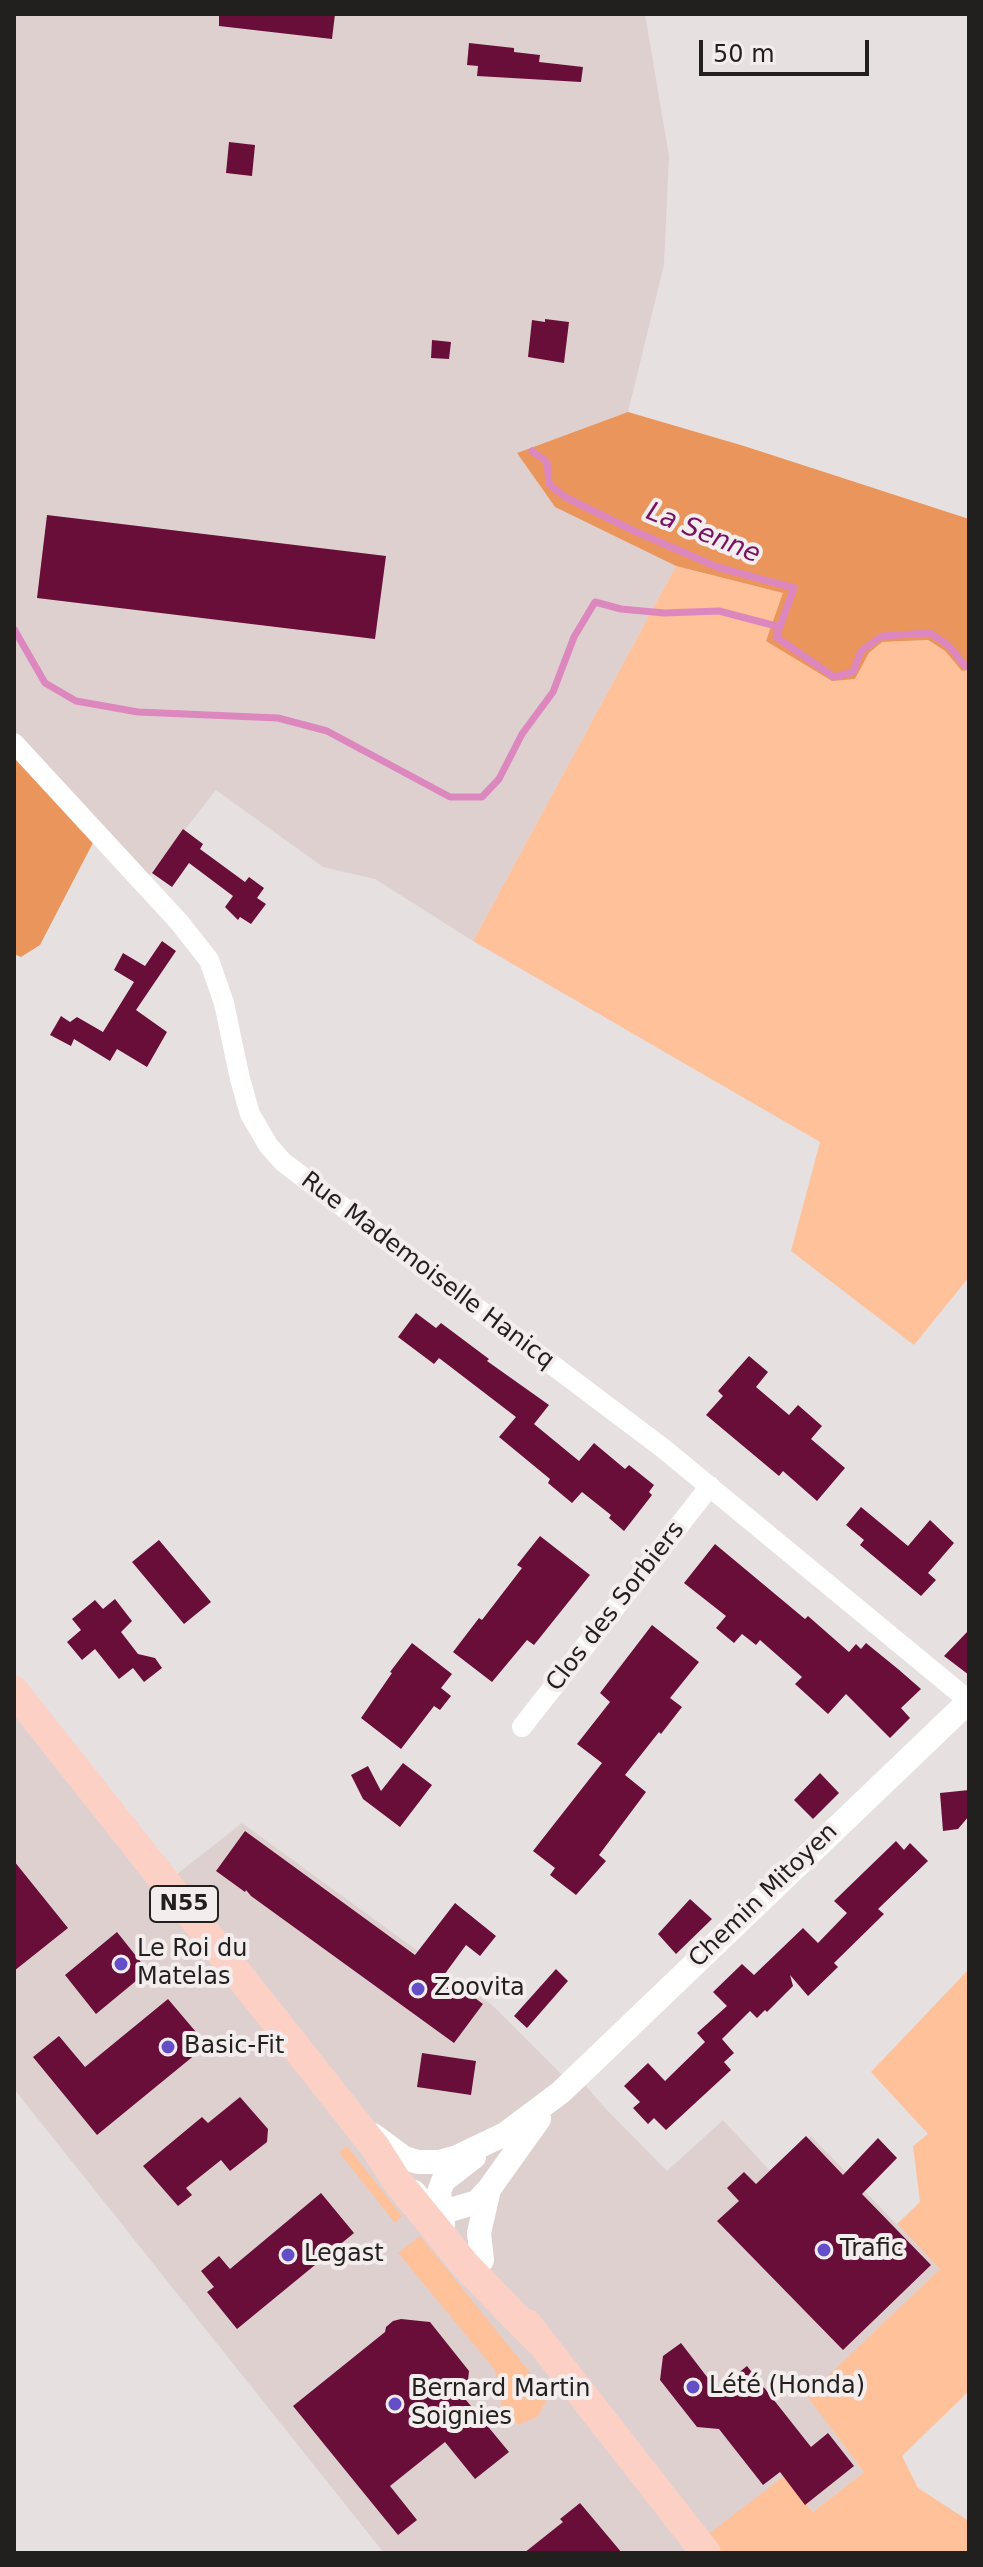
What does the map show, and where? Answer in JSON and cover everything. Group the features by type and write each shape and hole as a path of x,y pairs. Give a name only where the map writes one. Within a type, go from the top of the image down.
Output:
{"main road":[{"name":"N55","path":"14,1691 375,2147 396,2180 474,2263 539,2341 706,2553"},
{"name":"N55","path":"375,2147 421,2185 474,2263"}],"street":[{"name":"Rue Mademoiselle Hanicq","path":"14,743 179,922 209,960 224,1003 250,1114 268,1145 283,1162 664,1449 968,1701"},
{"name":"Clos des Sorbiers","path":"522,1727 710,1486"},
{"name":"Chemin Mitoyen","path":"561,2092 968,1701"},
{"path":"561,2092 477,2202 450,2210 439,2208 443,2181 561,2092"},
{"path":"351,2119 404,2158 418,2162 439,2162 457,2157 505,2134"},
{"path":"474,2263 489,2189"}],"shaded area":[{"path":"14,14 645,14 669,156 664,265 628,412 517,453 555,507 676,566 473,941 375,879 323,867 216,790 142,884 14,743"},
{"path":"628,412 969,519 969,670 962,671 945,651 928,640 882,642 869,653 855,679 832,681 766,641 783,593 676,566 555,507 517,453"},
{"path":"676,566 784,593 855,679 869,653 882,642 928,640 945,651 962,671 969,670 969,1277 914,1345 791,1251 820,1142 473,941"},
{"path":"14,750 97,835 40,945 21,957 14,954"},
{"path":"14,1691 167,1882 242,1823 492,2005 570,2083 577,2076 667,2171 723,2120 772,2173 811,2136 940,2269 808,2396 864,2472 813,2512 784,2476 706,2553 384,2553 14,2089"},
{"path":"969,1969 969,2391 902,2456 918,2488 969,2521 969,2553 706,2553 698,2542 784,2476 813,2512 864,2472 807,2396 940,2269 897,2224 920,2202 913,2146 928,2134 871,2072"},
{"path":"347,2146 402,2216 395,2223 339,2152"},
{"path":"420,2236 549,2396 537,2417 520,2424 509,2418 502,2409 495,2370 398,2253"}],"building":[{"path":"219,14 335,14 332,39 219,26"},
{"path":"469,43 514,48 514,52 540,55 539,62 583,67 581,82 477,76 478,66 467,65"},
{"path":"229,142 255,145 252,176 226,173"},
{"path":"545,319 569,322 564,363 528,357 532,320 545,322"},
{"path":"432,340 451,342 449,359 431,358"},
{"path":"47,515 386,556 375,639 37,598"},
{"path":"183,829 203,844 200,849 245,882 249,877 264,888 257,898 266,904 251,924 240,917 238,920 225,907 233,896 189,863 172,887 152,873"},
{"path":"162,941 176,951 136,1010 167,1032 147,1067 117,1049 110,1061 74,1039 71,1046 50,1035 61,1016 70,1022 77,1017 103,1032 134,982 114,970 123,953 145,966"},
{"path":"416,1313 436,1328 441,1323 489,1359 487,1361 549,1405 534,1424 579,1461 594,1443 625,1469 629,1465 654,1485 649,1492 652,1495 624,1531 609,1518 611,1515 582,1492 572,1503 548,1483 550,1479 499,1437 516,1417 439,1358 434,1364 398,1337"},
{"path":"749,1356 768,1372 756,1387 789,1415 798,1405 822,1426 811,1439 845,1468 817,1501 783,1471 779,1476 706,1415 723,1396 718,1391"},
{"path":"861,1507 908,1546 930,1520 954,1543 928,1573 936,1580 921,1596 860,1545 864,1540 846,1525"},
{"path":"540,1536 590,1575 534,1645 527,1640 492,1682 453,1652 522,1568 517,1565"},
{"path":"159,1540 211,1602 184,1624 132,1562"},
{"path":"715,1544 849,1652 856,1644 861,1649 866,1643 921,1689 901,1708 910,1718 890,1738 846,1694 828,1714 795,1684 802,1677 760,1640 756,1645 742,1634 734,1643 716,1628 726,1616 684,1583"},
{"path":"115,1599 132,1621 121,1632 138,1654 155,1658 162,1668 144,1682 133,1668 119,1679 95,1649 82,1660 67,1642 81,1630 72,1619 95,1600 103,1609"},
{"path":"652,1625 699,1662 670,1698 682,1707 625,1775 646,1792 599,1855 606,1861 576,1895 550,1875 555,1868 533,1851 602,1763 577,1744 610,1702 600,1693"},
{"path":"969,1630 969,1675 944,1656"},
{"path":"412,1643 452,1674 441,1688 451,1696 440,1710 434,1706 401,1749 361,1718"},
{"path":"403,1763 432,1785 400,1827 363,1799 351,1775 368,1766 381,1791"},
{"path":"820,1773 839,1793 813,1819 794,1800"},
{"path":"969,1790 969,1816 958,1829 943,1831 940,1793"},
{"path":"245,1831 415,1955 455,1903 496,1936 480,1956 466,1945 444,1975 483,2004 454,2043 216,1871"},
{"path":"896,1841 904,1850 910,1843 928,1861 878,1909 884,1914 834,1963 838,1967 808,1996 790,1975 793,1986 767,2012 765,2010 757,2018 750,2011 722,2039 734,2053 724,2062 731,2070 666,2130 654,2118 648,2124 633,2108 640,2102 624,2086 648,2063 665,2081 705,2042 697,2033 727,2006 713,1992 742,1964 754,1975 803,1928 818,1943 847,1913 834,1901"},
{"path":"14,1861 68,1928 14,1971"},
{"path":"690,1899 712,1919 676,1954 658,1934"},
{"path":"117,1932 148,1971 96,2014 65,1975"},
{"path":"556,1969 568,1981 527,2028 514,2016"},
{"path":"168,1999 207,2045 97,2135 33,2057 59,2036 85,2067"},
{"path":"422,2053 476,2061 471,2095 417,2087"},
{"path":"240,2097 268,2129 267,2142 230,2171 221,2160 186,2188 192,2195 178,2206 143,2166 202,2117 208,2123"},
{"path":"806,2136 843,2175 878,2138 897,2158 862,2194 931,2265 843,2350 717,2221 739,2201 727,2188 744,2172 756,2184"},
{"path":"321,2193 354,2233 237,2329 207,2292 214,2287 201,2271 219,2256 230,2269"},
{"path":"393,2321 430,2322 469,2371 466,2400 509,2452 475,2479 445,2442 390,2486 417,2520 398,2535 293,2406 385,2332"},
{"path":"681,2343 717,2390 747,2366 811,2447 828,2433 854,2466 805,2505 780,2472 763,2485 719,2429 697,2427 660,2380 663,2356"},
{"path":"580,2503 622,2553 524,2553 563,2522 560,2519"}],"waterway":[{"name":"La Senne","path":"532,451 547,462 549,484 565,497 717,567 794,588 776,637 834,677 853,672 861,651 882,636 930,633 949,646 965,666 969,666"},
{"path":"14,629 45,683 76,701 138,712 278,718 327,731 450,797 482,797 499,779 522,734 553,692 574,637 595,602 621,609 664,613 719,611 780,627"}],"place":[{"name":"Le Roi du Matelas","path":"121,1964"},
{"name":"Zoovita","path":"418,1989"},
{"name":"Basic-Fit","path":"168,2047"},
{"name":"Trafic","path":"824,2250"},
{"name":"Legast","path":"288,2255"},
{"name":"Lété (Honda)","path":"693,2387"},
{"name":"Bernard Martin Soignies","path":"395,2404"}]}
